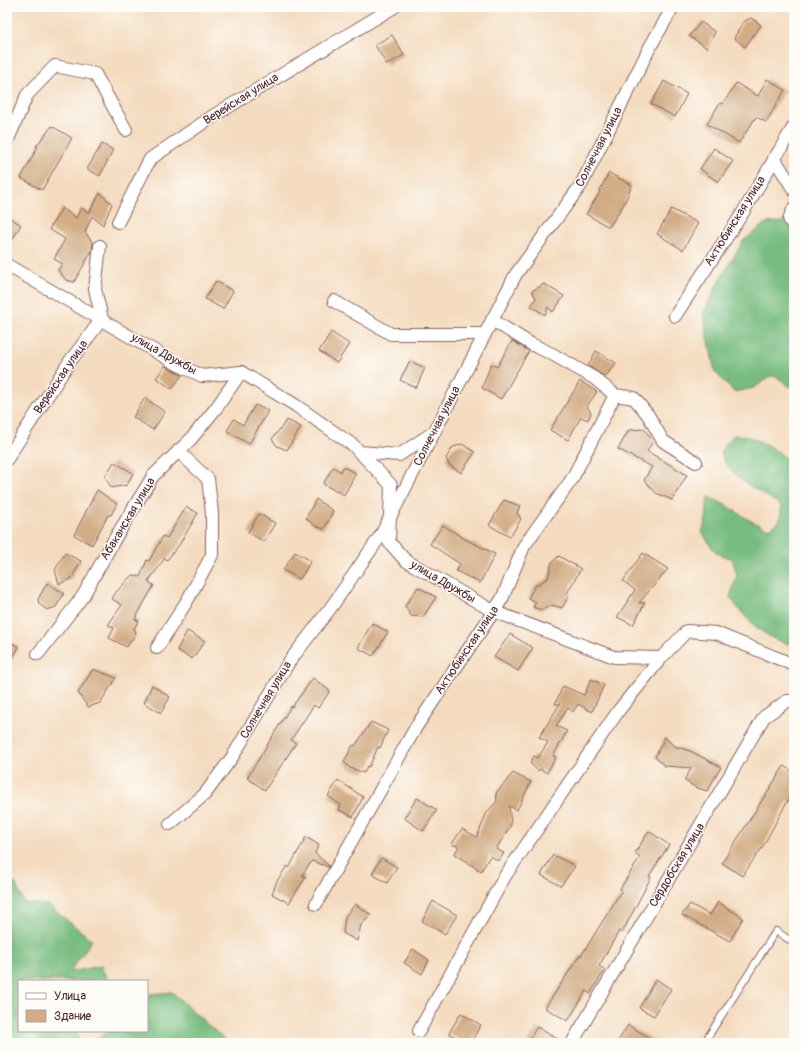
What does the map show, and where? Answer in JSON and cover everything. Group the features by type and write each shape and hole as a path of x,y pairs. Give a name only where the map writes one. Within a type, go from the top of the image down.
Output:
{"street":[{"name":"Верейская улица","path":"118,222 150,159 212,116 394,7"},
{"name":"Солнечная улица","path":"170,824 205,794 233,756 289,662 332,606 391,518 516,274 582,185 650,47 674,7"},
{"path":"7,142 27,95 55,66 95,74 126,130"},
{"name":"Актюбинская улица","path":"675,316 742,214 794,126"},
{"path":"774,158 794,190"},
{"path":"794,208 789,219 794,227"},
{"path":"100,246 95,290 102,319"},
{"name":"улица Дружбы","path":"7,265 177,364 202,376 241,372 295,405 354,446 391,485 389,542 405,560 493,610 614,657 661,658"},
{"path":"334,301 391,334 485,334"},
{"name":"Верейская улица","path":"7,459 70,361 102,319"},
{"path":"492,320 530,344 552,354 594,378 615,395 634,398 648,415 663,441 696,462"},
{"name":"Абаканская улица","path":"38,654 83,596 114,540 154,476 217,408 241,372"},
{"name":"Актюбинская улица","path":"316,904 416,727 502,598 524,546 572,479 615,395"},
{"path":"359,452 399,454 435,431"},
{"path":"157,648 187,601 212,555 212,513 208,479 178,451"},
{"path":"419,1031 505,876 619,710 661,658 687,631 716,634 794,665"},
{"name":"Сердобская улица","path":"572,1043 764,717 787,701 794,701"}],"lane":[{"path":"704,1043 776,931 794,943"}],"green space":[{"path":"794,221 794,390 777,377 771,376 754,388 734,392 715,372 703,314 717,285 743,241 766,223"},
{"path":"734,435 751,438 767,445 794,465 794,645 784,643 765,634 742,613 730,597 737,575 732,558 721,555 713,549 702,531 706,519 708,497 724,504 753,522 769,529 779,522 782,506 738,477 724,461 721,450"},
{"path":"15,883 24,903 48,905 92,940 70,972 101,966 108,980 18,980 18,1032 77,1032 78,1043 7,1043 7,885"},
{"path":"172,992 228,1043 94,1043 106,1032 148,1032 149,994"}],"building":[{"path":"751,18 761,25 745,47 734,38 743,22"},
{"path":"701,22 715,32 707,48 689,36"},
{"path":"392,35 404,55 387,65 375,45"},
{"path":"767,79 785,90 766,122 756,117 739,143 707,124 720,103 723,104 736,83 758,96"},
{"path":"664,81 687,94 675,117 651,104"},
{"path":"52,126 72,138 42,190 21,178 38,146 36,146"},
{"path":"102,144 113,150 100,176 87,169"},
{"path":"714,148 733,161 718,182 700,169"},
{"path":"609,173 632,185 624,204 609,227 586,214 600,192 599,191"},
{"path":"100,193 112,204 103,225 92,216 85,232 93,243 92,251 74,282 66,280 58,270 63,264 54,259 65,239 49,229 62,208 76,218 81,208 89,213"},
{"path":"671,209 698,223 683,250 657,234"},
{"path":"7,216 21,225 7,248"},
{"path":"216,281 233,291 223,309 205,299"},
{"path":"544,284 564,296 553,312 548,307 545,315 531,306 536,298 532,291"},
{"path":"331,332 349,344 337,363 319,351"},
{"path":"512,341 529,351 501,399 482,388 491,364 497,367"},
{"path":"596,351 616,363 605,377 588,366"},
{"path":"410,361 425,368 416,388 400,380"},
{"path":"165,366 182,375 172,389 156,378"},
{"path":"580,381 597,392 587,406 591,413 588,420 581,417 568,440 550,430"},
{"path":"145,398 165,412 153,430 133,417"},
{"path":"255,405 268,411 249,444 227,431 234,419 243,425"},
{"path":"287,420 301,427 287,450 277,446 272,439"},
{"path":"644,429 653,441 647,451 687,475 672,500 656,493 644,480 652,467 618,449 629,430"},
{"path":"462,444 475,452 461,473 449,465 446,458 453,447"},
{"path":"114,462 133,473 127,485 111,488 105,476"},
{"path":"333,467 341,472 343,467 356,473 344,495 323,484"},
{"path":"97,490 117,504 111,515 108,515 92,545 74,535"},
{"path":"316,499 333,511 324,529 315,526 306,518"},
{"path":"504,500 520,506 517,513 521,519 510,537 489,525"},
{"path":"186,507 198,513 179,545 167,560 165,558 148,582 154,585 135,619 139,621 134,628 136,633 127,647 109,638 114,628 108,625 122,605 112,599 116,592 132,575 140,577 147,560 149,561 163,536 167,538"},
{"path":"259,514 275,523 264,542 248,532"},
{"path":"443,525 463,538 495,554 480,583 456,571 460,564 430,544"},
{"path":"295,552 311,561 300,579 283,570"},
{"path":"65,553 81,561 71,579 59,584 55,570"},
{"path":"643,553 668,569 639,603 645,603 633,625 617,617 635,590 623,581"},
{"path":"559,556 581,569 566,595 569,596 562,608 552,605 541,610 533,607 536,602 528,598 535,586 548,578 552,562"},
{"path":"47,583 64,593 56,607 47,610 39,604 38,599"},
{"path":"418,587 436,597 423,617 411,616 405,606"},
{"path":"372,623 388,632 373,656 358,648"},
{"path":"187,631 205,641 192,659 177,650"},
{"path":"510,634 533,648 518,671 494,657"},
{"path":"7,640 19,647 7,668"},
{"path":"93,669 116,678 100,703 88,707 78,693"},
{"path":"313,678 330,691 318,708 314,705 291,740 296,743 265,790 247,778 291,706 292,707"},
{"path":"591,679 604,685 592,712 578,704 573,712 568,708 556,726 567,731 553,756 556,757 547,773 540,769 538,771 530,763 534,756 538,758 548,742 539,737 560,704 555,704 563,686 584,695"},
{"path":"152,685 170,697 161,713 144,703"},
{"path":"371,722 388,730 380,748 378,747 369,767 367,766 364,773 350,768 344,762 353,745 355,746"},
{"path":"665,737 674,746 690,751 721,767 707,791 695,787 684,780 692,768 665,766 655,757"},
{"path":"784,766 794,773 794,803 788,800 762,848 742,876 722,863"},
{"path":"513,773 531,782 517,810 509,806 511,825 496,849 504,853 499,861 490,856 481,871 454,854 459,847 452,844 462,829 477,837 487,812 497,801 496,793"},
{"path":"338,780 363,797 353,817 339,810 341,805 328,796"},
{"path":"417,798 437,810 423,831 404,818"},
{"path":"649,831 669,845 649,876 651,877 622,933 619,931 599,966 605,970 590,994 586,991 568,1021 545,1008 580,955 581,956 622,890 620,889 640,857 635,853"},
{"path":"306,837 319,845 315,853 329,866 328,867 312,861 302,875 306,877 289,903 272,894 277,881 287,866 289,868"},
{"path":"553,855 575,866 561,886 541,875"},
{"path":"381,858 397,867 387,883 372,874"},
{"path":"433,901 457,915 445,934 422,921"},
{"path":"718,902 743,918 730,941 682,915 690,904 710,915"},
{"path":"355,904 371,915 361,925 357,941 343,933 345,917"},
{"path":"413,949 429,960 422,974 404,963"},
{"path":"656,979 671,989 654,1016 639,1008"},
{"path":"461,1013 481,1025 470,1043 463,1043 449,1033"},
{"path":"628,1025 659,1043 617,1043"},
{"path":"537,1027 564,1043 527,1043"}]}
